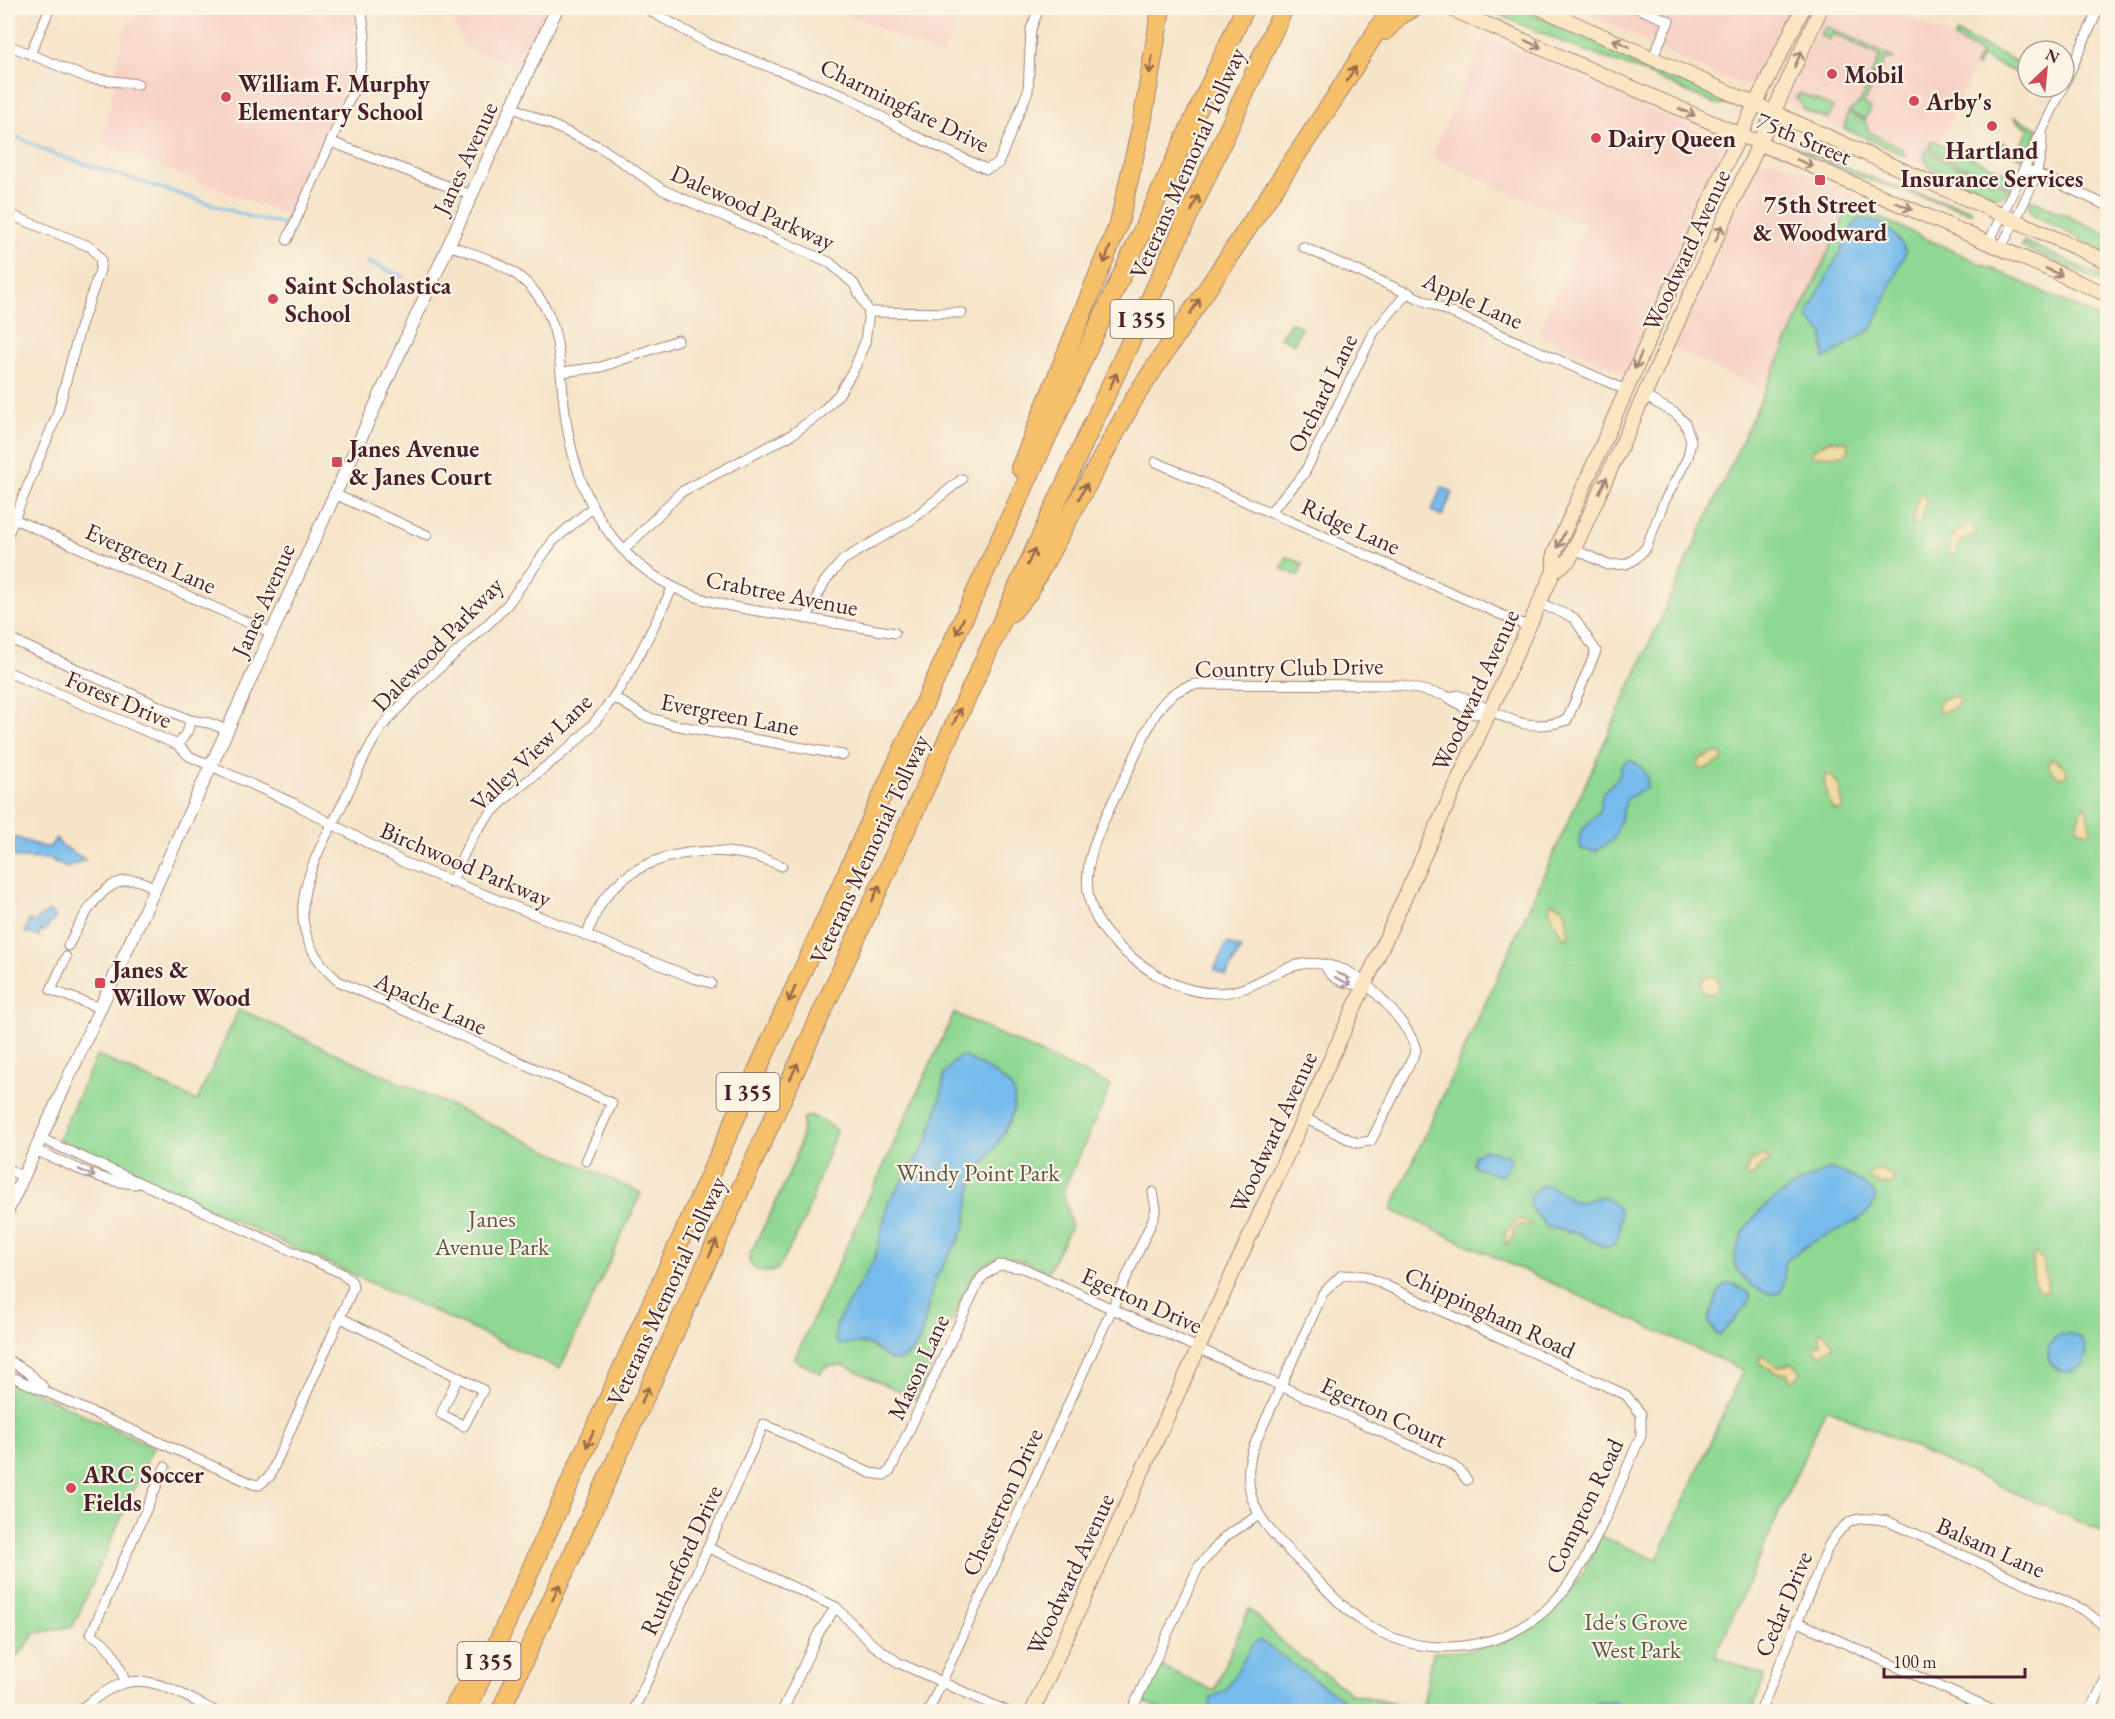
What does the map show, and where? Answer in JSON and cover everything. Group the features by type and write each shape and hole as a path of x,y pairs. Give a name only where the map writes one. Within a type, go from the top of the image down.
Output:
{"highway":[{"path":"984,573 1003,509 1119,223 1142,123 1161,8"},
{"name":"Veterans Memorial Tollway","path":"466,1712 984,573 1245,8"},
{"name":"Veterans Memorial Tollway","path":"500,1712 1284,8"},
{"path":"997,629 1028,593 1135,397 1367,49 1391,8"},
{"path":"1367,49 1399,16 1413,8"},
{"path":"451,1712 512,1611"},
{"path":"506,1712 532,1645"}],"main road":[{"name":"75th Street","path":"1449,8 2108,296"},
{"name":"75th Street","path":"1540,8 2108,262"},
{"name":"Woodward Avenue","path":"1032,1712 1529,627 1554,571 1554,554 1626,390 1740,135 1803,8"},
{"name":"Woodward Avenue","path":"1554,571 1569,560 1821,8"}],"street":[{"path":"30,54 50,8"},
{"path":"288,240 362,66 365,36 361,8"},
{"name":"Janes Avenue","path":"8,1210 557,8"},
{"name":"Charmingfare Drive","path":"645,8 709,44 844,95 913,135 986,169 998,164 1028,92 1031,29 1039,8"},
{"path":"1637,8 1668,21 1653,57"},
{"path":"2076,59 2099,8"},
{"path":"8,45 88,78 138,84"},
{"path":"1995,245 2026,168 2058,99"},
{"name":"Dalewood Parkway","path":"512,107 600,147 663,190 829,262 854,285 868,312"},
{"path":"2008,217 2036,174 2043,145 2042,132"},
{"path":"331,142 471,195"},
{"path":"2026,168 2108,207"},
{"path":"8,214 83,243 99,254 100,270 80,328 57,416 8,534"},
{"name":"Crabtree Avenue","path":"448,245 493,261 522,279 532,289 553,323 562,372 571,453 592,508 624,550 646,570 673,587 706,602 895,633"},
{"name":"Apple Lane","path":"1303,247 1626,390"},
{"name":"Orchard Lane","path":"1271,511 1304,474 1374,332 1408,292"},
{"path":"624,550 681,492 791,435 821,413 839,393 855,367 865,342 868,312 962,313"},
{"path":"562,372 601,366 678,340"},
{"path":"1574,549 1608,565 1634,560 1646,548 1664,502 1688,457 1691,440 1685,423 1675,413 1644,396"},
{"name":"Ridge Lane","path":"1156,462 1529,627"},
{"path":"806,619 825,581 843,560 911,520 962,479"},
{"path":"334,494 427,535"},
{"name":"Dalewood Parkway","path":"333,824 372,744 386,723 507,605 553,541 592,508"},
{"name":"Evergreen Lane","path":"14,519 272,633"},
{"name":"Valley View Lane","path":"451,883 471,839 489,816 570,748 614,697 640,655 673,587"},
{"name":"Country Club Drive","path":"1365,986 1350,985 1328,973 1326,967 1302,964 1251,987 1220,993 1205,993 1182,988 1158,977 1116,946 1099,926 1089,902 1088,862 1154,715 1171,694 1197,684 1400,685 1450,697 1458,695 1480,704 1490,712 1514,724 1542,725 1567,720 1586,680 1596,651 1574,618 1539,603"},
{"path":"8,638 190,720 209,723 227,730"},
{"name":"Forest Drive","path":"8,672 177,745 189,756 211,766"},
{"name":"Evergreen Lane","path":"614,697 644,716 674,725 843,754"},
{"path":"177,745 188,730 190,720"},
{"name":"Birchwood Parkway","path":"211,766 272,793 403,862 451,883 711,983"},
{"name":"Apache Lane","path":"333,824 310,868 303,902 304,931 322,966 347,986 612,1103 586,1161"},
{"path":"586,936 607,896 632,874 656,861 699,852 726,851 759,856 782,866"},
{"path":"68,946 87,911 115,884 131,880 156,888"},
{"path":"66,957 51,990 100,1008"},
{"path":"1304,1118 1357,1143 1371,1141 1416,1051 1415,1043 1389,1005 1365,986"},
{"path":"8,1375 259,1485 270,1476 353,1288 347,1278 141,1184 38,1144"},
{"path":"8,1170 23,1176"},
{"name":"Chesterton Drive","path":"928,1712 1153,1219 1156,1209 1152,1192"},
{"name":"Egerton Drive","path":"986,1274 999,1265 1017,1266 1281,1386"},
{"name":"Mason Lane","path":"764,1424 870,1473 884,1475 894,1465 977,1285 986,1274"},
{"name":"Chippingham Road","path":"1281,1386 1328,1286 1342,1275 1365,1276 1626,1395 1641,1414"},
{"path":"341,1318 458,1377 483,1390 464,1426 441,1414 458,1377"},
{"path":"8,1360 28,1372 50,1392"},
{"path":"1131,1712 1199,1566 1226,1536 1258,1516 1249,1483 1249,1464 1252,1448 1281,1386"},
{"name":"Egerton Court","path":"1281,1386 1447,1462 1459,1470 1467,1480"},
{"name":"Compton Road","path":"1258,1516 1272,1534 1344,1607 1368,1626 1400,1640 1426,1646 1455,1647 1484,1642 1509,1633 1534,1619 1552,1604 1574,1578 1641,1436 1641,1414"},
{"name":"Rutherford Drive","path":"633,1712 764,1424"},
{"path":"125,1682 115,1654 105,1642 91,1634 165,1467"},
{"name":"Balsam Lane","path":"1852,1520 1865,1516 1887,1521 2084,1610 2108,1629"},
{"name":"Cedar Drive","path":"1760,1712 1829,1545 1838,1531 1852,1520"},
{"path":"709,1548 836,1607 885,1654 1009,1712"},
{"path":"782,1712 819,1632 836,1607"},
{"path":"1796,1621 1996,1712"},
{"path":"2090,1712 2108,1674"},
{"path":"76,1712 125,1682 155,1684 217,1712"}],"shaded area":[{"name":"William F. Murphy Elementary School","path":"145,8 351,8 355,21 354,64 288,216 103,144 124,28"},
{"path":"448,8 550,8 524,70 465,47"},
{"path":"833,8 963,8 942,56"},
{"path":"1581,8 1793,8 1759,75 1755,81 1746,85 1673,56"},
{"path":"1827,8 1887,8 1982,51 1928,168 1783,101"},
{"path":"1486,36 1727,144 1626,374 1537,334 1586,226 1431,156"},
{"path":"1767,160 1778,161 1855,194 1765,391 1672,348 1755,166"}],"green space":[{"path":"1483,8 1517,8 1719,96 1729,105 1715,104 1639,70 1579,49"},
{"path":"1825,26 1894,58 1893,60 1886,58 1864,104 1871,108 1865,119 1849,111 1859,104 1880,56 1833,34 1829,40 1820,35"},
{"path":"1957,33 2016,61 2016,73 1982,57 1977,67 1975,66 1981,53 1954,38"},
{"path":"1799,93 1833,107 1828,119 1804,110 1795,96 1798,98"},
{"path":"1848,113 1865,121 1869,132 1903,149 1906,156 1844,128"},
{"path":"2014,117 2039,129 2024,159 1997,147 1999,141 2019,150 2029,128 2018,123"},
{"path":"1931,140 2015,177 2011,187 1946,159 1930,148"},
{"path":"1791,145 1900,189 1970,209 1972,213 1854,175"},
{"path":"1927,149 1944,161 2010,189 2004,195 1996,197 1929,167 1924,157"},
{"path":"2030,199 2107,234 2107,253 2034,215 2029,208"},
{"name":"Ide's Grove West Park","path":"1850,204 2107,321 2107,1534 1826,1408 1715,1656 1765,1676 1752,1711 1422,1711 1433,1652 1474,1649 1494,1644 1531,1628 1547,1617 1575,1586 1601,1536 1657,1560 1743,1370 1391,1210"},
{"path":"2024,241 2107,279 2107,285 2021,246"},
{"path":"1291,322 1301,327 1294,344 1280,337"},
{"path":"1287,557 1303,564 1298,576 1281,568"},
{"name":"Janes Avenue Park","path":"239,1009 641,1193 560,1369 58,1140 97,1055 197,1101"},
{"name":"Windy Point Park","path":"954,1013 1111,1086 1063,1191 1071,1226 1048,1272 1016,1259 1007,1258 989,1262 980,1269 971,1279 916,1399 843,1365 824,1367 821,1373 794,1360"},
{"path":"810,1115 833,1127 836,1131 804,1221 778,1269 769,1272 761,1271 751,1265 750,1254 791,1168 798,1150 803,1119"},
{"name":"ARC Soccer Fields","path":"8,1379 153,1447 73,1626 36,1633 8,1668"},
{"path":"1249,1609 1288,1648 1351,1693 1420,1711 1166,1712 1142,1701 1159,1665 1214,1691"}],"sand":[{"path":"1830,440 1847,441 1849,450 1845,455 1812,456 1811,451"},
{"path":"1923,495 1927,500 1920,523 1912,526 1918,497"},
{"path":"1971,525 1976,529 1975,534 1960,542 1954,556 1949,553 1954,534 1961,528"},
{"path":"1958,696 1959,702 1952,708 1942,712 1937,710 1941,699"},
{"path":"1713,753 1720,754 1723,758 1721,762 1702,770 1697,767 1700,759"},
{"path":"2051,758 2066,767 2067,775 2060,777 2053,773 2048,765"},
{"path":"1827,775 1832,776 1840,788 1843,807 1838,811 1831,807 1824,782"},
{"path":"2084,804 2091,830 2088,833 2076,825"},
{"path":"1551,902 1565,909 1569,936 1566,938 1553,920 1549,907"},
{"path":"1710,976 1716,979 1719,985 1716,991 1710,994 1704,991 1701,985 1704,979"},
{"path":"1763,1155 1770,1159 1769,1162 1760,1166 1752,1177 1747,1178 1745,1174 1750,1162"},
{"path":"1881,1169 1894,1177 1892,1185 1878,1184 1869,1177 1871,1171"},
{"path":"1518,1219 1530,1222 1530,1226 1521,1225 1514,1228 1512,1241 1506,1245 1505,1233"},
{"path":"2035,1253 2043,1260 2048,1287 2045,1292 2039,1291 2035,1283 2032,1266"},
{"path":"1820,1332 1824,1333 1834,1346 1821,1355 1814,1351 1816,1345 1822,1343 1818,1335"},
{"path":"1763,1356 1779,1367 1792,1363 1800,1369 1801,1374 1792,1381 1787,1373 1777,1373 1759,1363 1759,1357"}],"water":[{"path":"1857,219 1880,223 1897,237 1906,251 1872,329 1824,359 1823,333 1808,319 1809,311"},
{"path":"1442,487 1453,492 1442,516 1431,511"},
{"path":"1629,760 1644,770 1648,782 1647,787 1627,799 1614,839 1596,851 1581,849 1579,838 1582,830 1599,812 1603,792 1618,778 1622,765"},
{"path":"8,835 43,847 50,847 56,838 61,845 86,860 67,868 49,859 17,858 8,852"},
{"path":"49,911 56,917 44,932 40,930 39,937 25,932 29,920 34,922"},
{"path":"1227,943 1241,949 1226,976 1214,970"},
{"path":"962,1056 1005,1081 1013,1091 1014,1103 1007,1127 972,1186 965,1226 936,1278 917,1345 911,1354 902,1359 893,1360 870,1345 839,1344 835,1341 836,1324 875,1258 888,1203 927,1142 941,1096 944,1074 955,1060"},
{"path":"1484,1149 1511,1157 1506,1170 1500,1176 1473,1164 1474,1156"},
{"path":"1830,1169 1849,1175 1875,1194 1870,1210 1852,1223 1803,1248 1786,1261 1783,1289 1779,1293 1772,1294 1759,1290 1747,1281 1734,1264 1745,1230 1755,1216 1782,1193"},
{"path":"1542,1185 1554,1188 1575,1201 1580,1202 1603,1196 1617,1206 1621,1214 1619,1235 1614,1244 1605,1247 1576,1233 1547,1227 1529,1206 1531,1196"},
{"path":"1727,1284 1734,1284 1750,1294 1749,1303 1720,1335 1715,1332 1708,1321 1719,1291"},
{"path":"2067,1334 2081,1339 2086,1353 2081,1367 2067,1372 2053,1367 2048,1353 2053,1339"},
{"path":"1259,1640 1349,1704 1371,1711 1209,1711 1211,1698 1226,1690 1253,1644"},
{"path":"1615,1701 1623,1705 1623,1711 1589,1711 1597,1703"}],"waterway":[{"path":"8,132 48,152 254,218 290,225"},
{"path":"367,262 404,277"}],"place":[{"name":"Mobil","path":"1832,74"},
{"name":"William F. Murphy Elementary School","path":"226,97"},
{"name":"Arby's","path":"1914,101"},
{"name":"Hartland Insurance Services","path":"1992,126"},
{"name":"Dairy Queen","path":"1596,138"},
{"name":"75th Street & Woodward","path":"1820,180"},
{"name":"Saint Scholastica School","path":"273,299"},
{"name":"Janes Avenue & Janes Court","path":"337,462"},
{"name":"Janes & Willow Wood","path":"100,983"},
{"name":"ARC Soccer Fields","path":"71,1488"}]}
